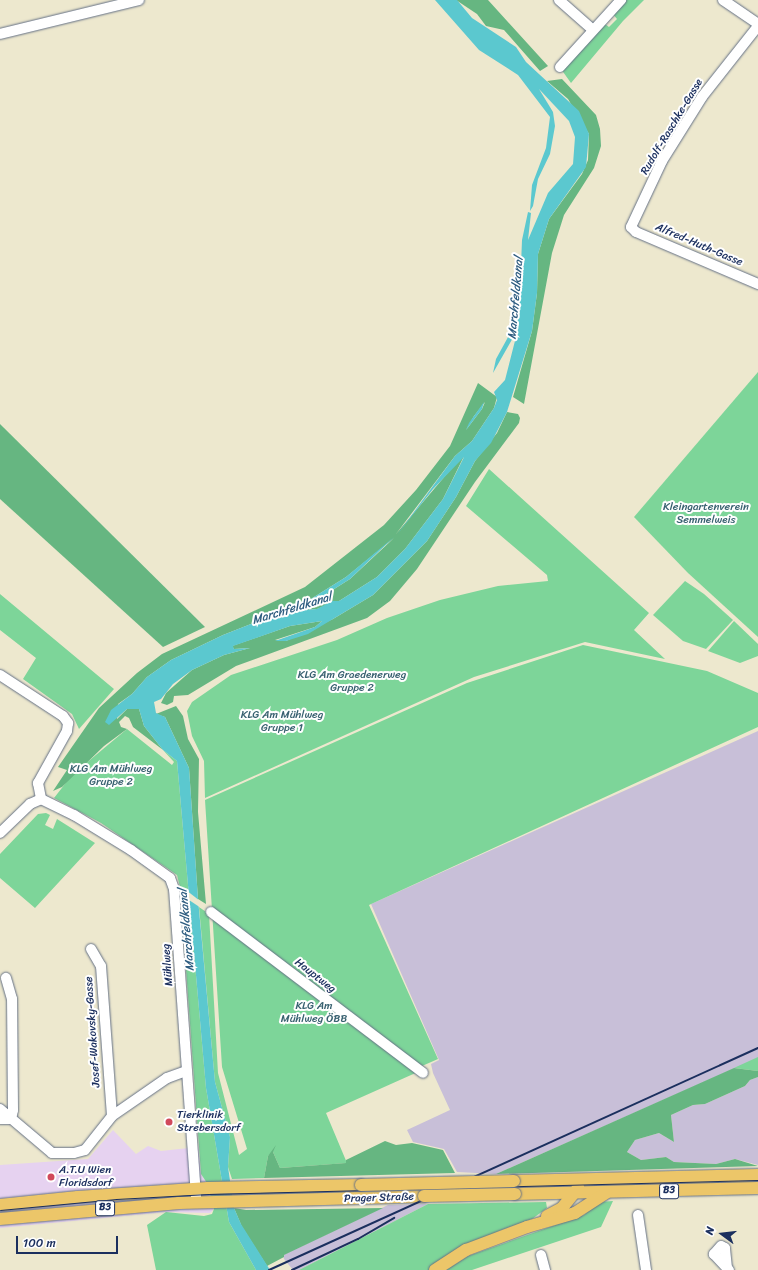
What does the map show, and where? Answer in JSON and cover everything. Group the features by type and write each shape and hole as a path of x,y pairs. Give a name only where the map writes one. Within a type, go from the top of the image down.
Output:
{"main road":[{"name":"Prager Straße","path":"0,1205 78,1197 208,1188 514,1181 566,1178 758,1175"},
{"path":"564,1216 577,1204 578,1191 566,1178"},
{"path":"527,1227 562,1208 588,1181 600,1178"},
{"name":"Prager Straße","path":"0,1219 118,1207 196,1202 533,1194 578,1191 606,1192 758,1188"},
{"path":"435,1270 466,1250 527,1227 575,1213 606,1192"},
{"path":"533,1194 543,1196 551,1202 550,1211 544,1217"}],"street":[{"path":"0,34 139,0"},
{"path":"559,0 592,30"},
{"path":"560,67 592,30 621,0"},
{"path":"723,0 758,25"},
{"name":"Rudolf-Raschke-Gasse","path":"631,227 662,161 702,97 758,25"},
{"name":"Alfred-Huth-Gasse","path":"631,227 636,232 758,284"},
{"path":"0,675 63,716 68,723 67,731 38,783 41,799 30,804 0,833"},
{"name":"Mühlweg","path":"41,799 106,834 170,878 175,893 196,1202"},
{"name":"Hauptweg","path":"211,912 423,1073"},
{"name":"Josef-Wakovsky-Gasse","path":"91,949 101,966 112,1116"},
{"path":"6,978 12,999 11,1119"},
{"path":"0,1109 52,1153 74,1153 85,1150 112,1116 167,1078 186,1071"},
{"path":"0,1120 11,1119"},
{"path":"638,1216 646,1270"},
{"path":"541,1255 545,1270"}],"shaded area":[{"path":"758,731 758,1058 496,1174 457,1172 444,1149 413,1142 407,1130 450,1110 433,1073 431,1064 439,1060 371,904"},
{"path":"758,1077 758,1165 735,1159 716,1164 674,1162 666,1157 641,1160 627,1152 635,1140 659,1133 674,1142 671,1115 693,1105 705,1104 745,1086 750,1080"},
{"path":"113,1130 136,1154 148,1146 161,1151 198,1147 201,1174 207,1183 213,1210 210,1213 166,1212 0,1228 0,1165 88,1159"},
{"path":"428,1204 299,1270 293,1270 284,1259 283,1255 388,1205"}],"green space":[{"path":"456,0 488,0 548,66 540,71 504,30 486,26 477,14"},
{"path":"624,0 644,0 623,21 571,83 561,69 605,24 609,27 617,19 612,13"},
{"path":"562,79 596,115 600,129 601,146 594,168 564,215 552,253 524,404 513,397 532,331 537,293 538,254 549,219 582,174 588,160 589,134 568,99 547,81"},
{"name":"Kleingartenverein Semmelweis","path":"758,372 758,637 688,573 634,517"},
{"path":"478,383 497,397 494,408 472,441 455,456 396,534 451,469 464,456 443,499 405,549 377,577 339,601 317,609 305,610 312,603 350,579 394,538 346,577 306,602 223,635 171,660 147,677 132,694 118,704 117,719 127,709 139,709 144,726 163,750 133,727 129,718 125,716 119,722 121,727 127,729 104,746 62,787 53,791 67,770 58,767 99,708 137,673 162,654 305,587 384,525 416,490 450,446","holes":["485,402 482,409 466,430 474,416"]},
{"path":"507,412 518,414 520,418 519,423 475,482 417,569 390,601 367,618 236,666 188,695 174,696 173,702 167,705 161,703 166,693 192,670 224,655 250,648 234,649 232,646 290,626 322,621 315,627 275,640 286,641 333,619 373,595 427,541 456,497 475,461 497,433"},
{"path":"0,424 205,627 163,647 0,499"},
{"path":"489,469 649,613 634,630 665,659 585,642 474,677 205,798 204,761 192,736 187,711 192,702 231,675 337,640 387,618 440,600 498,586 548,581 547,575 466,506"},
{"path":"685,581 704,594 733,620 706,649 683,641 653,615"},
{"path":"0,594 114,689 79,729 72,714 23,679 36,658 0,630"},
{"path":"734,621 758,644 758,656 740,663 708,651"},
{"name":"KLG Am Mühlweg ÖBB","path":"583,645 707,671 758,693 758,727 369,905 438,1059 422,1066 420,1071 326,1113 347,1163 280,1168 273,1152 268,1156 264,1178 232,1179 228,1167 230,1137 215,1082 199,907 209,914 218,1073 239,1155 247,1149 222,1067 205,800 467,683"},
{"path":"176,706 183,716 188,739 199,759 198,812 206,904 198,899 189,768 165,717 156,714"},
{"name":"KLG Am Mühlweg Gruppe 2","path":"127,729 172,765 174,762 163,750 177,761 206,1088 229,1222 256,1270 156,1270 147,1225 166,1212 204,1216 212,1214 214,1209 207,1183 201,1174 180,887 177,875 101,823 54,798 72,775"},
{"path":"46,813 50,815 45,825 53,829 57,819 95,843 35,908 0,878 0,854 38,814"},
{"path":"758,1057 758,1071 734,1068 736,1067"},
{"path":"734,1068 758,1071 758,1077 750,1080 745,1086 705,1104 693,1105 671,1115 674,1142 659,1133 635,1140 627,1152 641,1160 666,1157 674,1162 716,1164 735,1159 758,1166 496,1174"},
{"path":"385,1141 396,1145 412,1143 443,1150 455,1173 264,1178 268,1156 276,1145 273,1152 280,1168 346,1163 346,1160"},
{"path":"613,1201 601,1227 472,1270 446,1270 468,1256 584,1215 599,1202"},
{"path":"546,1202 547,1208 532,1219 499,1231 437,1263 429,1270 299,1270 428,1204"},
{"path":"234,1208 246,1210 383,1208 284,1255 284,1257 267,1266 242,1227"}],"water":[{"name":"Marchfeldkanal","path":"435,0 457,0 472,18 516,47 526,62 579,111 589,134 586,167 549,219 538,254 537,293 532,331 507,412 491,443 475,461 456,497 427,541 373,595 308,634 286,641 275,641 315,627 322,621 290,626 233,646 234,649 250,648 224,655 192,670 173,684 161,699 154,702 156,713 165,717 189,768 198,899 215,1082 230,1137 228,1167 234,1208 241,1224 270,1270 256,1270 229,1222 206,1088 177,761 163,750 144,726 139,709 127,709 109,725 105,722 111,710 132,694 147,677 171,660 223,635 306,602 346,577 394,537 350,579 312,603 305,610 317,609 332,601 339,601 377,577 405,549 443,499 464,457 433,489 397,535 455,456 472,441 494,408 497,400 494,392 505,380 518,329 493,373 496,359 519,317 522,240 528,212 531,213 528,240 548,193 573,164 575,137 569,121 539,89 553,112 555,126 550,154 538,179 533,206 530,211 532,185 546,148 550,117 518,75 479,50"},
{"path":"484,402 482,409 466,430 469,423"}],"pier":[{"path":"186,890 200,901 201,908 186,898"}],"tram line":[{"path":"0,1210 116,1199 209,1194 758,1180"}],"railway":[{"path":"269,1270 758,1048"},
{"path":"292,1270 358,1239 394,1218"}],"place":[{"name":"Tierklinik Strebersdorf","path":"169,1122"},
{"name":"A.T.U Wien Floridsdorf","path":"51,1177"}],"park label":[{"name":"KLG Am Graedenerweg Gruppe 2","path":"352,682"},
{"name":"KLG Am Mühlweg Gruppe 1","path":"282,722"}]}
